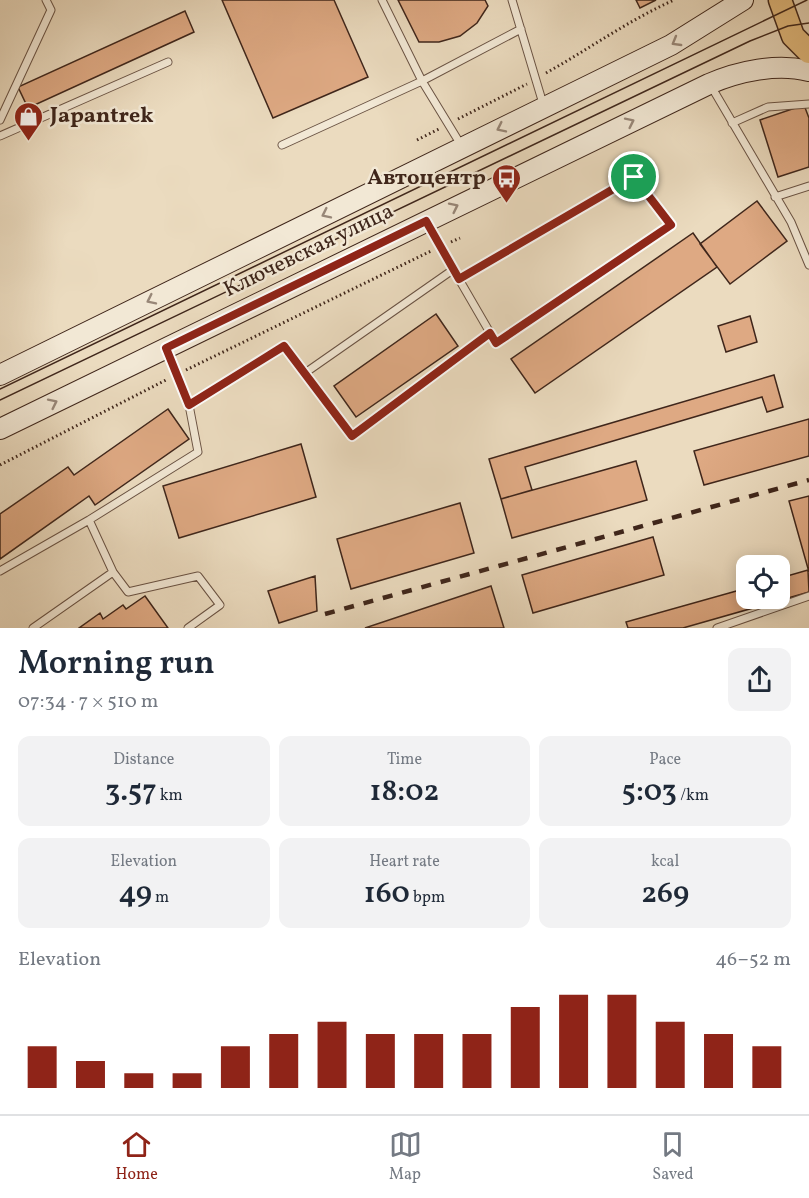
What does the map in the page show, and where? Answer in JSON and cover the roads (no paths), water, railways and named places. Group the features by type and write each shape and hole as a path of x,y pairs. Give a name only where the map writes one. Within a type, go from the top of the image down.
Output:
{"main road":[{"name":"Ключевская улица","path":"0,375 671,45 743,0"},
{"path":"780,0 793,36 809,52"},
{"name":"Ключевская улица","path":"0,429 727,76 795,67 809,71"}],"lane":[{"path":"0,120 51,10 46,0"},
{"path":"382,0 422,81 463,147"},
{"path":"512,0 544,107"},
{"path":"713,20 723,0"},
{"path":"282,145 422,81 521,28"},
{"path":"0,136 168,62"},
{"path":"709,84 791,222 809,264"},
{"path":"732,123 768,107 809,104"},
{"path":"426,221 454,269 459,279 496,343 671,225 634,177 459,279"},
{"path":"775,197 809,186"},
{"path":"305,373 454,269"},
{"path":"189,405 284,346 352,436 490,333"},
{"path":"0,571 89,520 198,452 189,405 166,348"},
{"path":"89,520 113,572 128,592 198,576 220,605 188,628"},
{"path":"33,628 113,572"},
{"path":"717,628 809,596"},
{"path":"726,628 734,623"}],"tram line":[{"path":"0,389 807,0"},
{"path":"0,400 750,41 788,26 809,23"}],"railway":[{"path":"325,614 809,480"}],"place":[{"name":"Japantrek","path":"29,142"},
{"name":"Автоцентр","path":"507,204"}]}
